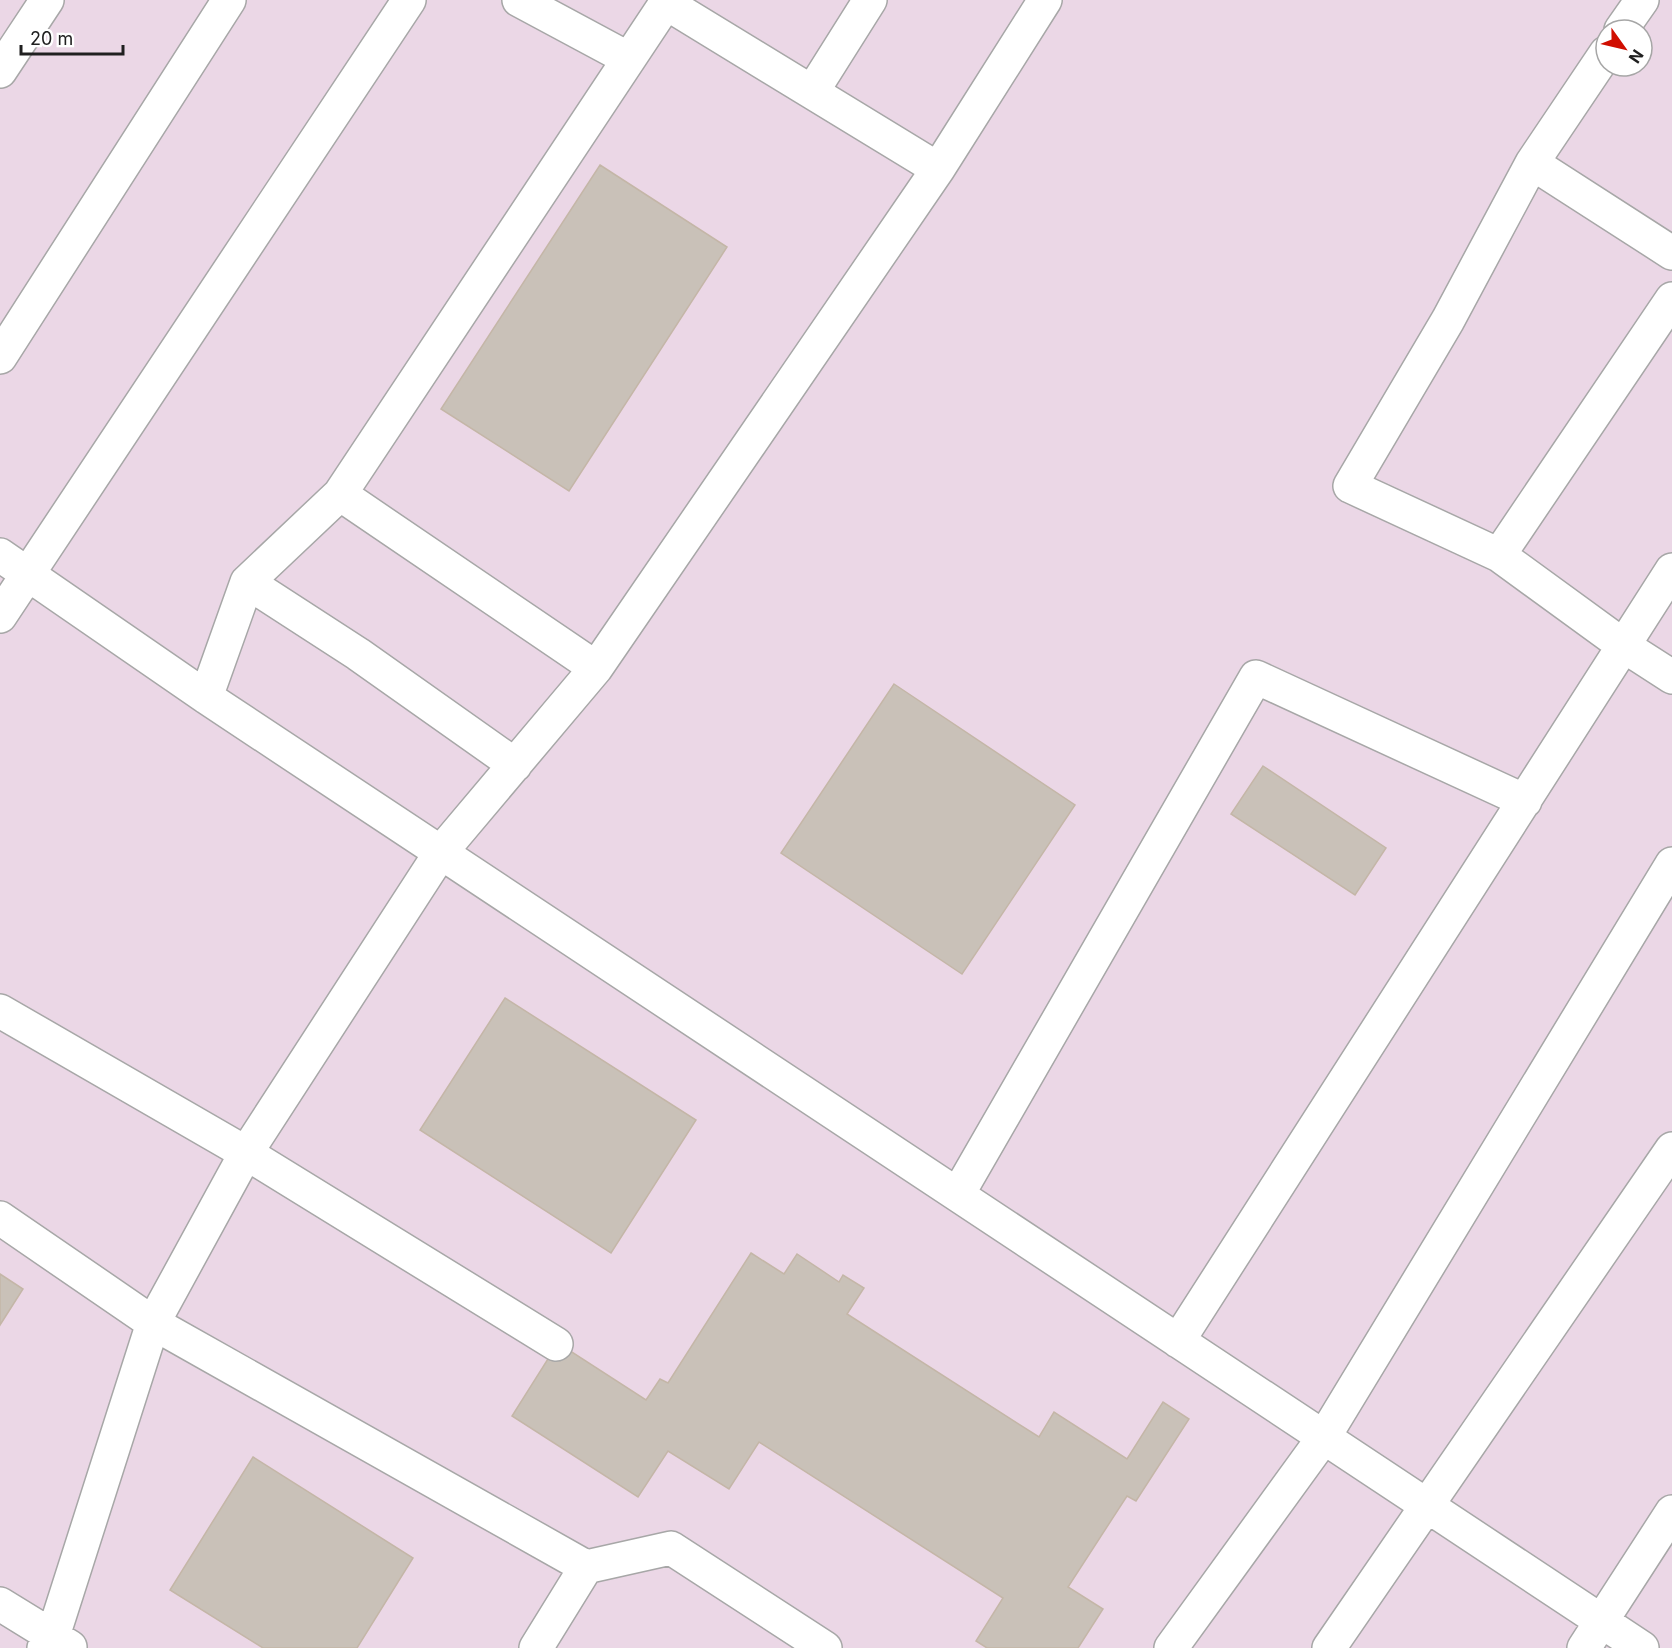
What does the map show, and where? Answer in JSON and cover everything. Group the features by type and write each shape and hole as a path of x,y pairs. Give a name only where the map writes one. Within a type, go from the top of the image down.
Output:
{"street":[{"path":"0,71 47,0"},
{"path":"0,357 229,0"},
{"path":"0,616 409,0"},
{"path":"519,0 629,59"},
{"path":"812,92 870,0"},
{"path":"0,1604 56,1644 153,1323 246,1153 441,852 596,668 938,169 1045,0"},
{"path":"1630,18 1642,0"},
{"path":"206,697 247,582 340,494 667,1 938,169"},
{"path":"1594,71 1532,163 1448,320 1350,486 1499,555 1624,646 1672,677"},
{"path":"1532,163 1672,253"},
{"path":"1499,555 1672,299"},
{"path":"340,494 596,668"},
{"path":"0,555 206,697 1642,1648"},
{"path":"1178,1341 1672,570"},
{"path":"247,582 358,654 515,765"},
{"path":"958,1194 1256,677 1525,801"},
{"path":"1171,1648 1324,1437 1672,864"},
{"path":"0,1011 246,1153 555,1344"},
{"path":"1329,1648 1672,1149"},
{"path":"0,1218 153,1323 586,1567 671,1548 825,1648"},
{"path":"1584,1648 1672,1512"},
{"path":"536,1648 586,1567"}],"shaded area":[{"path":"0,0 1672,0 1672,1648 0,1648"}],"building":[{"path":"600,165 727,247 569,491 441,409"},
{"path":"894,684 1075,805 962,974 781,853"},
{"path":"1263,766 1386,848 1355,895 1231,814"},
{"path":"505,998 696,1120 611,1253 420,1130"},
{"path":"751,1253 784,1274 797,1254 839,1282 843,1275 864,1288 847,1314 1039,1437 1054,1412 1127,1459 1163,1402 1189,1419 1136,1501 1127,1496 1068,1587 1103,1609 1078,1648 987,1648 976,1641 1003,1598 759,1442 729,1489 668,1451 638,1497 512,1416 558,1343 646,1400 660,1379 668,1383"},
{"path":"0,1274 23,1289 0,1325"},
{"path":"253,1457 413,1558 357,1648 263,1648 170,1590"}]}
